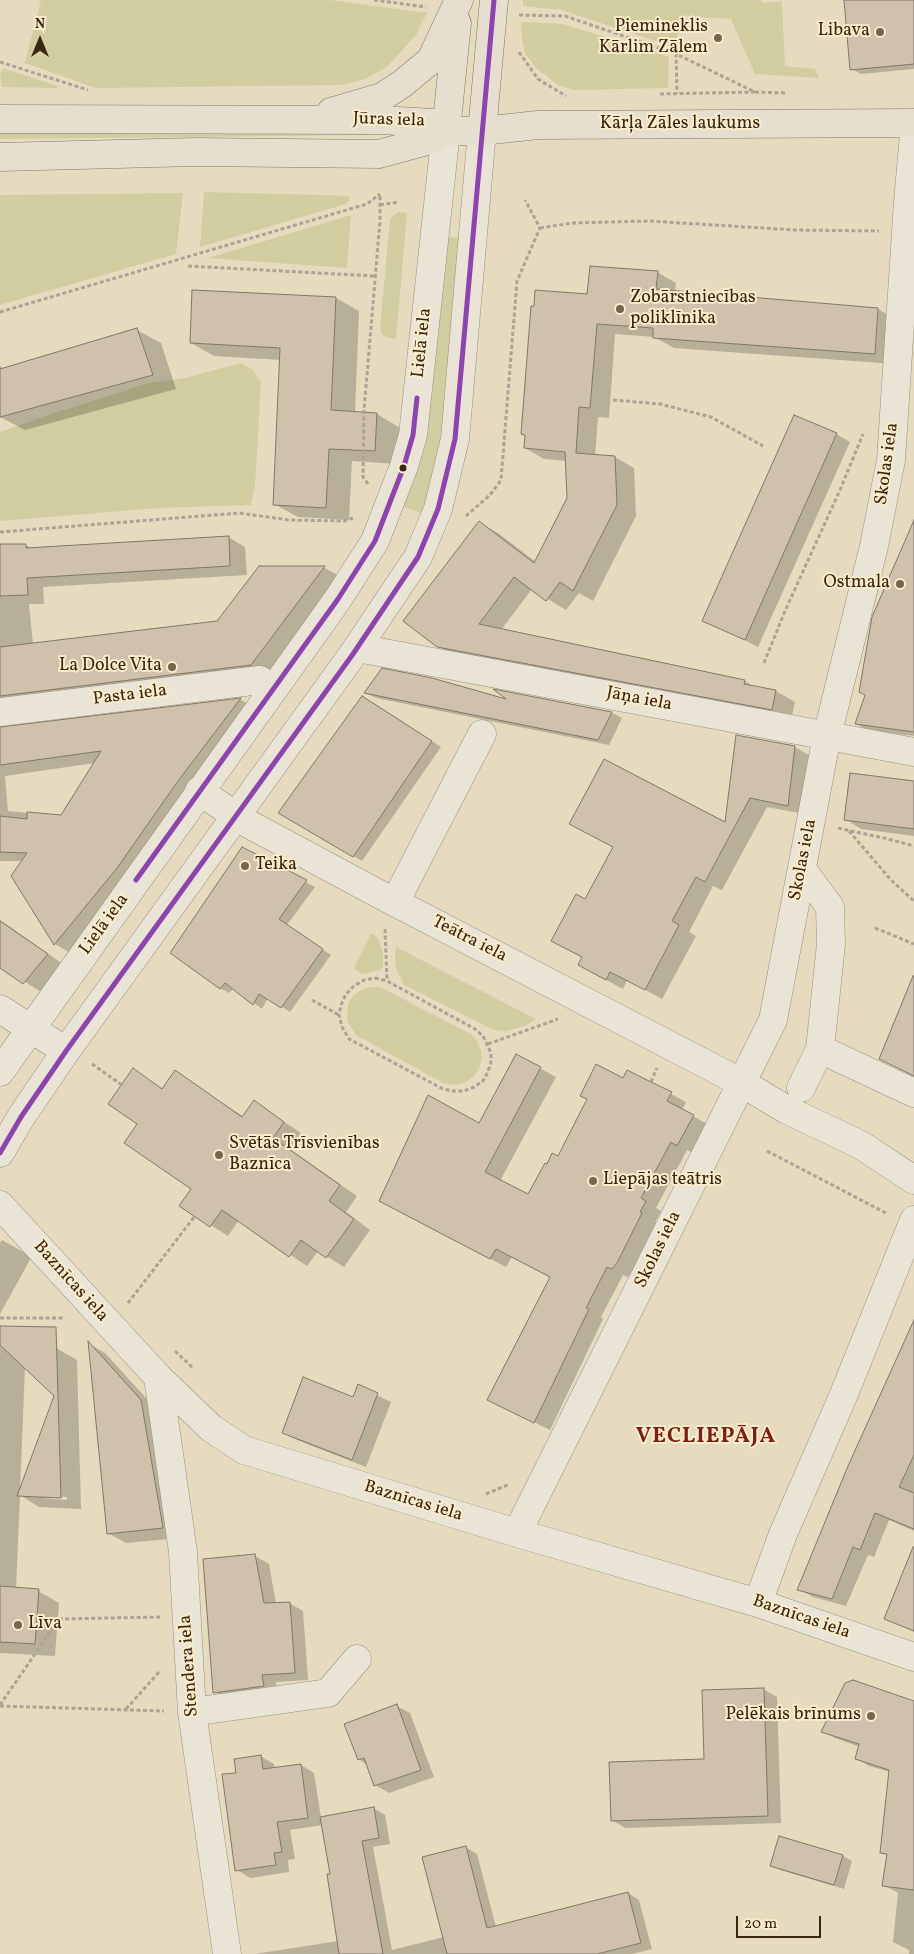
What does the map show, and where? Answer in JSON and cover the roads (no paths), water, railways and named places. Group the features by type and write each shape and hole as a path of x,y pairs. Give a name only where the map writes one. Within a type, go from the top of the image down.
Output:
{"main road":[{"path":"308,119 382,97 402,84 431,60 459,0"},
{"name":"Lielā iela","path":"446,130 459,0"},
{"path":"482,131 494,1"},
{"name":"Jūras iela","path":"0,119 308,119 434,122 446,130 434,138 379,154 195,152 0,157"},
{"name":"Kārļa Zāles laukums","path":"446,130 482,131 538,125 914,124"}],"street":[{"name":"Lielā iela","path":"0,1072 338,599 375,541 404,466 413,435 446,130"},
{"path":"0,1153 21,1117 78,1057 142,945 237,817 353,654 418,557 438,509 455,439 482,131"},
{"name":"Skolas iela","path":"518,1533 773,1020 827,736 874,546 892,460 914,134"},
{"name":"Jāņa iela","path":"363,649 914,752"},
{"name":"Pasta iela","path":"0,712 260,680"},
{"path":"394,902 482,734"},
{"name":"Teātra iela","path":"199,791 237,817 394,902 742,1083 787,1110 861,1145 914,1180"},
{"path":"801,1088 820,1049 831,944 830,907 802,869"},
{"path":"0,1009 78,1057"},
{"path":"820,1049 914,1093"},
{"name":"Baznīcas iela","path":"0,1205 158,1377 211,1428 244,1450 758,1603 914,1657"},
{"path":"758,1603 783,1534 844,1394 912,1223"},
{"name":"Stendera iela","path":"158,1377 182,1552 192,1712 226,1954"},
{"path":"192,1712 328,1694 356,1659"}],"place":[{"name":"Libava","path":"880,32"},
{"name":"Piemineklis Kārlim Zālem","path":"718,38"},
{"name":"Zobārstniecības poliklīnika","path":"620,309"},
{"name":"Ostmala","path":"900,584"},
{"name":"La Dolce Vita","path":"172,667"},
{"name":"Teika","path":"245,866"},
{"name":"Svētās Trīsvienības Baznīca","path":"219,1155"},
{"name":"Liepājas teātris","path":"593,1181"},
{"name":"Līva","path":"18,1625"},
{"name":"Pelēkais brīnums","path":"871,1716"}],"district":[{"name":"VECLIEPĀJA","path":"706,1438"}]}
